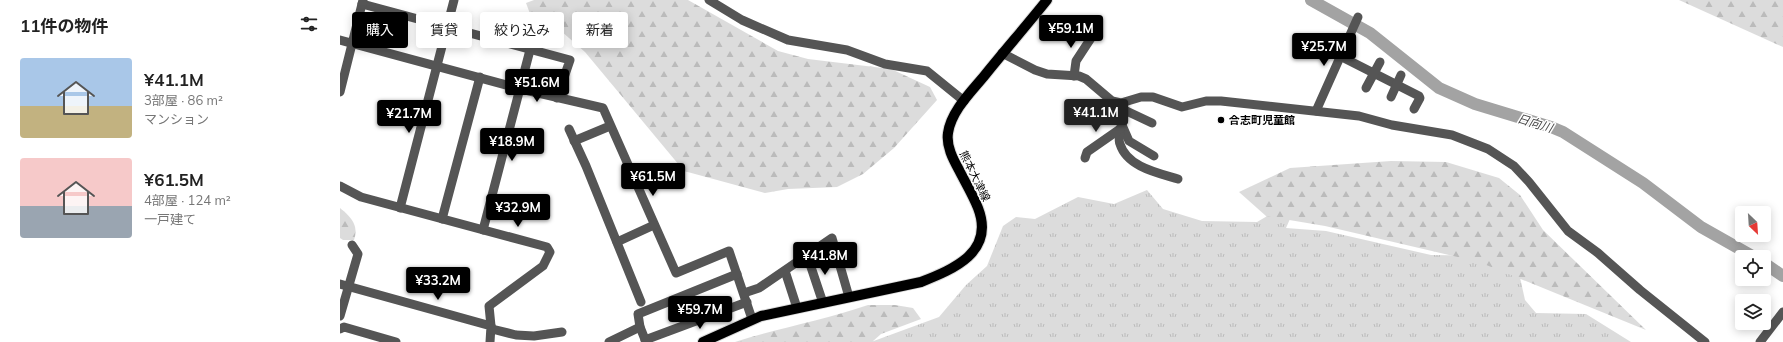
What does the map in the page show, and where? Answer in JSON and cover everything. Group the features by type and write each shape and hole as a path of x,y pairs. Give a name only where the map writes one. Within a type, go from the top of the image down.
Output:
{"main road":[{"name":"熊本大津線","path":"703,342 752,319 922,282 957,266 968,258 976,247 980,234 981,222 978,209 950,154 948,133 951,121 964,101 1047,0"}],"street":[{"path":"451,12 454,0"},
{"path":"709,0 723,5 788,40 847,50 885,64 927,71 964,101"},
{"path":"359,12 362,1 416,17"},
{"path":"1316,111 1358,17"},
{"path":"1074,76 1076,61 1095,32"},
{"path":"472,34 570,60 557,98"},
{"path":"340,40 352,44 342,76 340,92"},
{"path":"368,48 557,98 603,108 676,273 729,251 752,319"},
{"path":"400,208 443,48"},
{"path":"483,230 530,50"},
{"path":"1002,54 1041,72 1086,79 1112,101 1152,123"},
{"path":"1340,56 1396,86 1419,96 1420,98 1414,109"},
{"path":"1366,88 1380,62"},
{"path":"1391,97 1401,75"},
{"path":"442,219 480,78"},
{"path":"1118,105 1141,97 1153,97 1182,107 1206,101 1221,101 1316,111 1359,116 1392,125 1452,135 1488,148 1514,166 1529,182 1568,232 1598,253 1640,290 1705,342"},
{"path":"1118,105 1123,122 1121,127 1120,145 1129,157 1150,171 1178,179"},
{"path":"574,141 610,126"},
{"path":"1121,127 1129,140 1154,156"},
{"path":"1085,158 1087,152 1121,127"},
{"path":"569,129 642,302"},
{"path":"340,186 361,197 547,247 550,252 543,266 489,306 492,327 490,342"},
{"path":"617,242 654,225"},
{"path":"737,274 638,314 640,327 646,341 746,298 832,238 849,297"},
{"path":"340,316 350,286 358,254 352,245"},
{"path":"807,256 823,303"},
{"path":"785,271 797,308"},
{"path":"340,284 516,335 534,336 562,332"},
{"path":"1760,342 1783,312"},
{"path":"609,342 640,327"},
{"path":"340,328 396,342"}],"green space":[{"path":"534,0 688,0 778,51 808,59 891,69 930,87 937,100 894,148 863,174 837,187 788,189 765,193 684,171 580,48 628,48 628,12 572,12 572,41 564,34 564,12 529,12 526,3"},
{"path":"1679,0 1783,0 1783,47"},
{"path":"1391,161 1446,162 1499,178 1520,195 1543,230 1646,330 1479,262 1325,226 1266,216 1239,192 1290,168"},
{"path":"1147,190 1163,209 1202,221 1257,222 1286,205 1293,212 1286,228 1326,231 1431,255 1499,256 1519,273 1525,300 1536,313 1586,314 1631,342 871,342 939,317 966,285 987,266 1003,226 1016,217 1035,219 1078,197 1114,204"},
{"path":"340,208 351,218 355,226 354,240 343,240 340,238"},
{"path":"868,305 895,305 913,308 921,319 881,334 872,342 735,342 835,315"}],"waterway":[{"name":"日向川","path":"1311,0 1370,33 1439,88 1475,104 1563,132 1643,183 1701,227 1742,250"},
{"name":"日向川","path":"1771,268 1783,276"}],"place":[{"name":"合志町児童館","path":"1221,120"}]}
